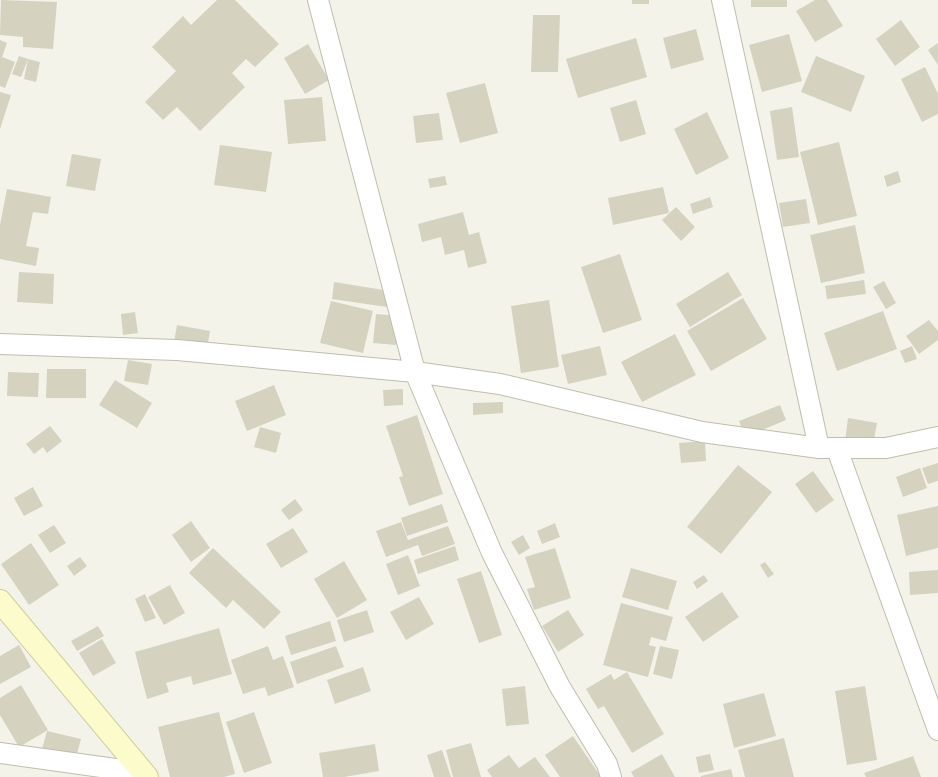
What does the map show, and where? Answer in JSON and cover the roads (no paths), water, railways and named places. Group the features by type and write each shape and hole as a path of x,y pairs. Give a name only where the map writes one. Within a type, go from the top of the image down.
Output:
{"main road":[{"path":"0,601 145,775"}],"street":[{"path":"318,0 415,372 492,553 560,687 607,764 611,777"},
{"path":"722,0 828,448 938,730"},
{"path":"0,344 177,350 415,372 500,384 702,432 828,448 886,448 938,438"},
{"path":"0,753 145,775"}]}
